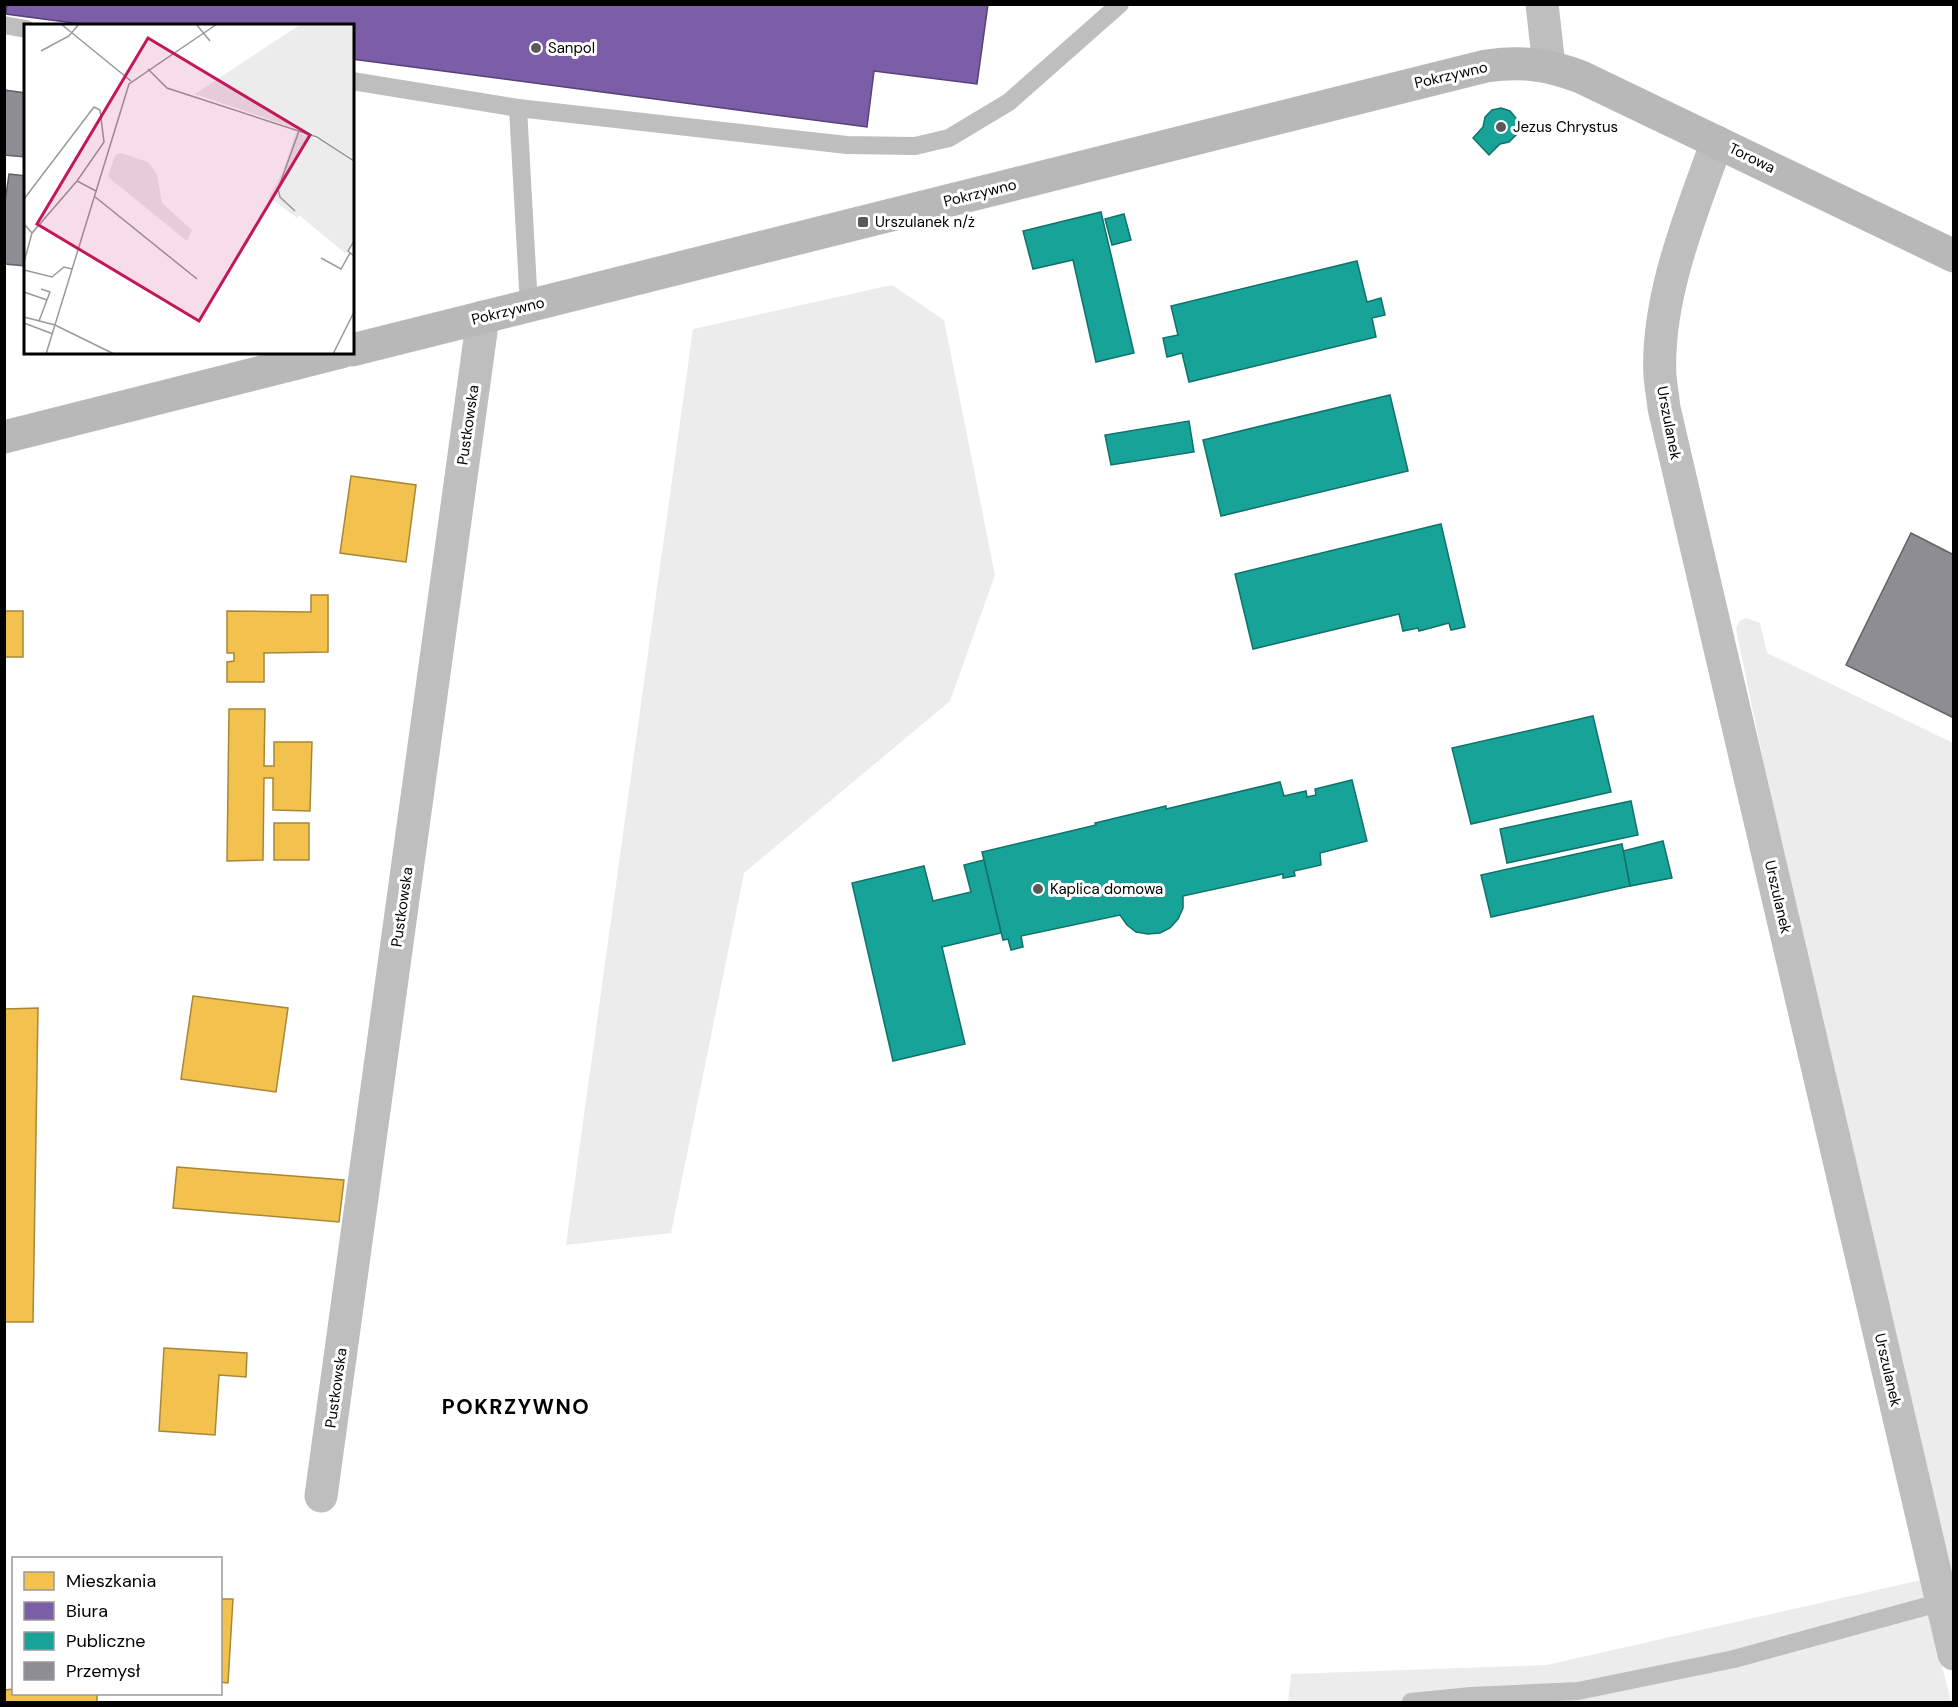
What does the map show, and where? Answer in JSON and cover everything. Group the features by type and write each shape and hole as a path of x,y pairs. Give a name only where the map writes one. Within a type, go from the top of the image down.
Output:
{"street":[{"path":"1542,4 1549,66"},
{"name":"Pokrzywno","path":"354,349 1486,66 1524,63 1549,66"},
{"name":"Torowa","path":"1549,66 1607,89 1953,256"},
{"name":"Urszulanek","path":"1717,142 1697,196 1669,293 1660,362 1664,408 1953,1654"},
{"name":"Pustkowska","path":"321,1496 483,317"},
{"path":"4,437 333,354"}],"lane":[{"path":"354,81 518,108 847,145 915,146 949,138 1009,102 1120,4"},
{"path":"4,25 24,29"},
{"path":"518,108 529,306"},
{"path":"1411,1702 1471,1696 1578,1691 1734,1659 1942,1602"}],"shaded area":[{"path":"892,285 944,320 995,575 950,701 744,873 671,1233 566,1245 693,329"},
{"path":"1746,618 1760,623 1767,653 1953,743 1953,1585 1768,784 1736,629 1739,621"},
{"path":"1921,1580 1951,1702 1288,1702 1291,1674 1547,1665"}],"building: Mieszkania":[{"path":"351,476 416,485 406,562 340,553"},
{"path":"311,595 328,595 328,652 264,653 264,682 227,682 227,662 234,661 234,653 227,653 227,611 311,612"},
{"path":"4,611 23,611 23,657 4,657"},
{"path":"229,709 265,709 264,766 274,766 274,742 312,742 310,811 273,810 273,778 264,778 263,860 227,861"},
{"path":"274,823 309,823 309,860 274,860"},
{"path":"193,996 288,1008 276,1092 181,1079"},
{"path":"38,1008 33,1322 4,1322 4,1009"},
{"path":"177,1167 344,1180 339,1222 173,1208"},
{"path":"164,1348 247,1353 246,1377 219,1375 215,1435 159,1431"},
{"path":"222,1599 233,1599 228,1683 222,1682"},
{"path":"12,1689 12,1695 97,1695 97,1702 4,1702 4,1690"}],"building: Biura":[{"path":"7,4 988,4 977,84 874,71 867,127 354,59 354,24 81,24 6,14"}],"building: Publiczne":[{"path":"1501,108 1510,111 1516,118 1518,127 1516,135 1509,142 1500,144 1489,155 1473,138 1483,127 1485,117 1492,110"},
{"path":"1101,212 1134,353 1096,362 1073,260 1033,269 1023,231"},
{"path":"1124,214 1131,240 1112,245 1105,219"},
{"path":"1357,261 1367,302 1381,298 1385,315 1372,318 1376,337 1189,382 1182,353 1167,357 1163,338 1178,335 1171,306"},
{"path":"1390,395 1408,471 1221,516 1203,440"},
{"path":"1189,421 1194,452 1111,465 1105,435"},
{"path":"1441,524 1465,627 1451,630 1449,623 1419,631 1418,628 1403,631 1399,614 1253,649 1235,574"},
{"path":"1593,716 1611,792 1471,824 1452,748"},
{"path":"1352,780 1367,841 1320,853 1321,865 1294,871 1295,876 1283,878 1283,874 1183,896 1183,908 1178,919 1170,928 1160,933 1136,932 1120,915 1021,936 1023,947 1011,950 1008,939 1003,940 982,852 1166,806 1166,809 1280,782 1284,796 1306,791 1307,797 1316,795 1315,789"},
{"path":"1631,801 1638,835 1507,863 1500,829"},
{"path":"1663,841 1672,878 1630,886 1623,851"},
{"path":"1622,844 1630,886 1491,917 1481,875"},
{"path":"984,860 1001,933 942,947 965,1044 893,1061 852,883 924,866 933,901 971,892 964,865"}],"building: Przemysł":[{"path":"4,90 24,93 24,157 4,155"},
{"path":"9,174 24,176 24,266 4,264 4,209"},
{"path":"1911,533 1954,555 1954,718 1846,665"}],"place":[{"name":"Sanpol","path":"536,48"},
{"name":"Jezus Chrystus","path":"1501,127"},
{"name":"Urszulanek n/ż","path":"863,222"},
{"name":"Kaplica domowa","path":"1038,889"}],"district":[{"name":"POKRZYWNO","path":"516,1407"}]}
